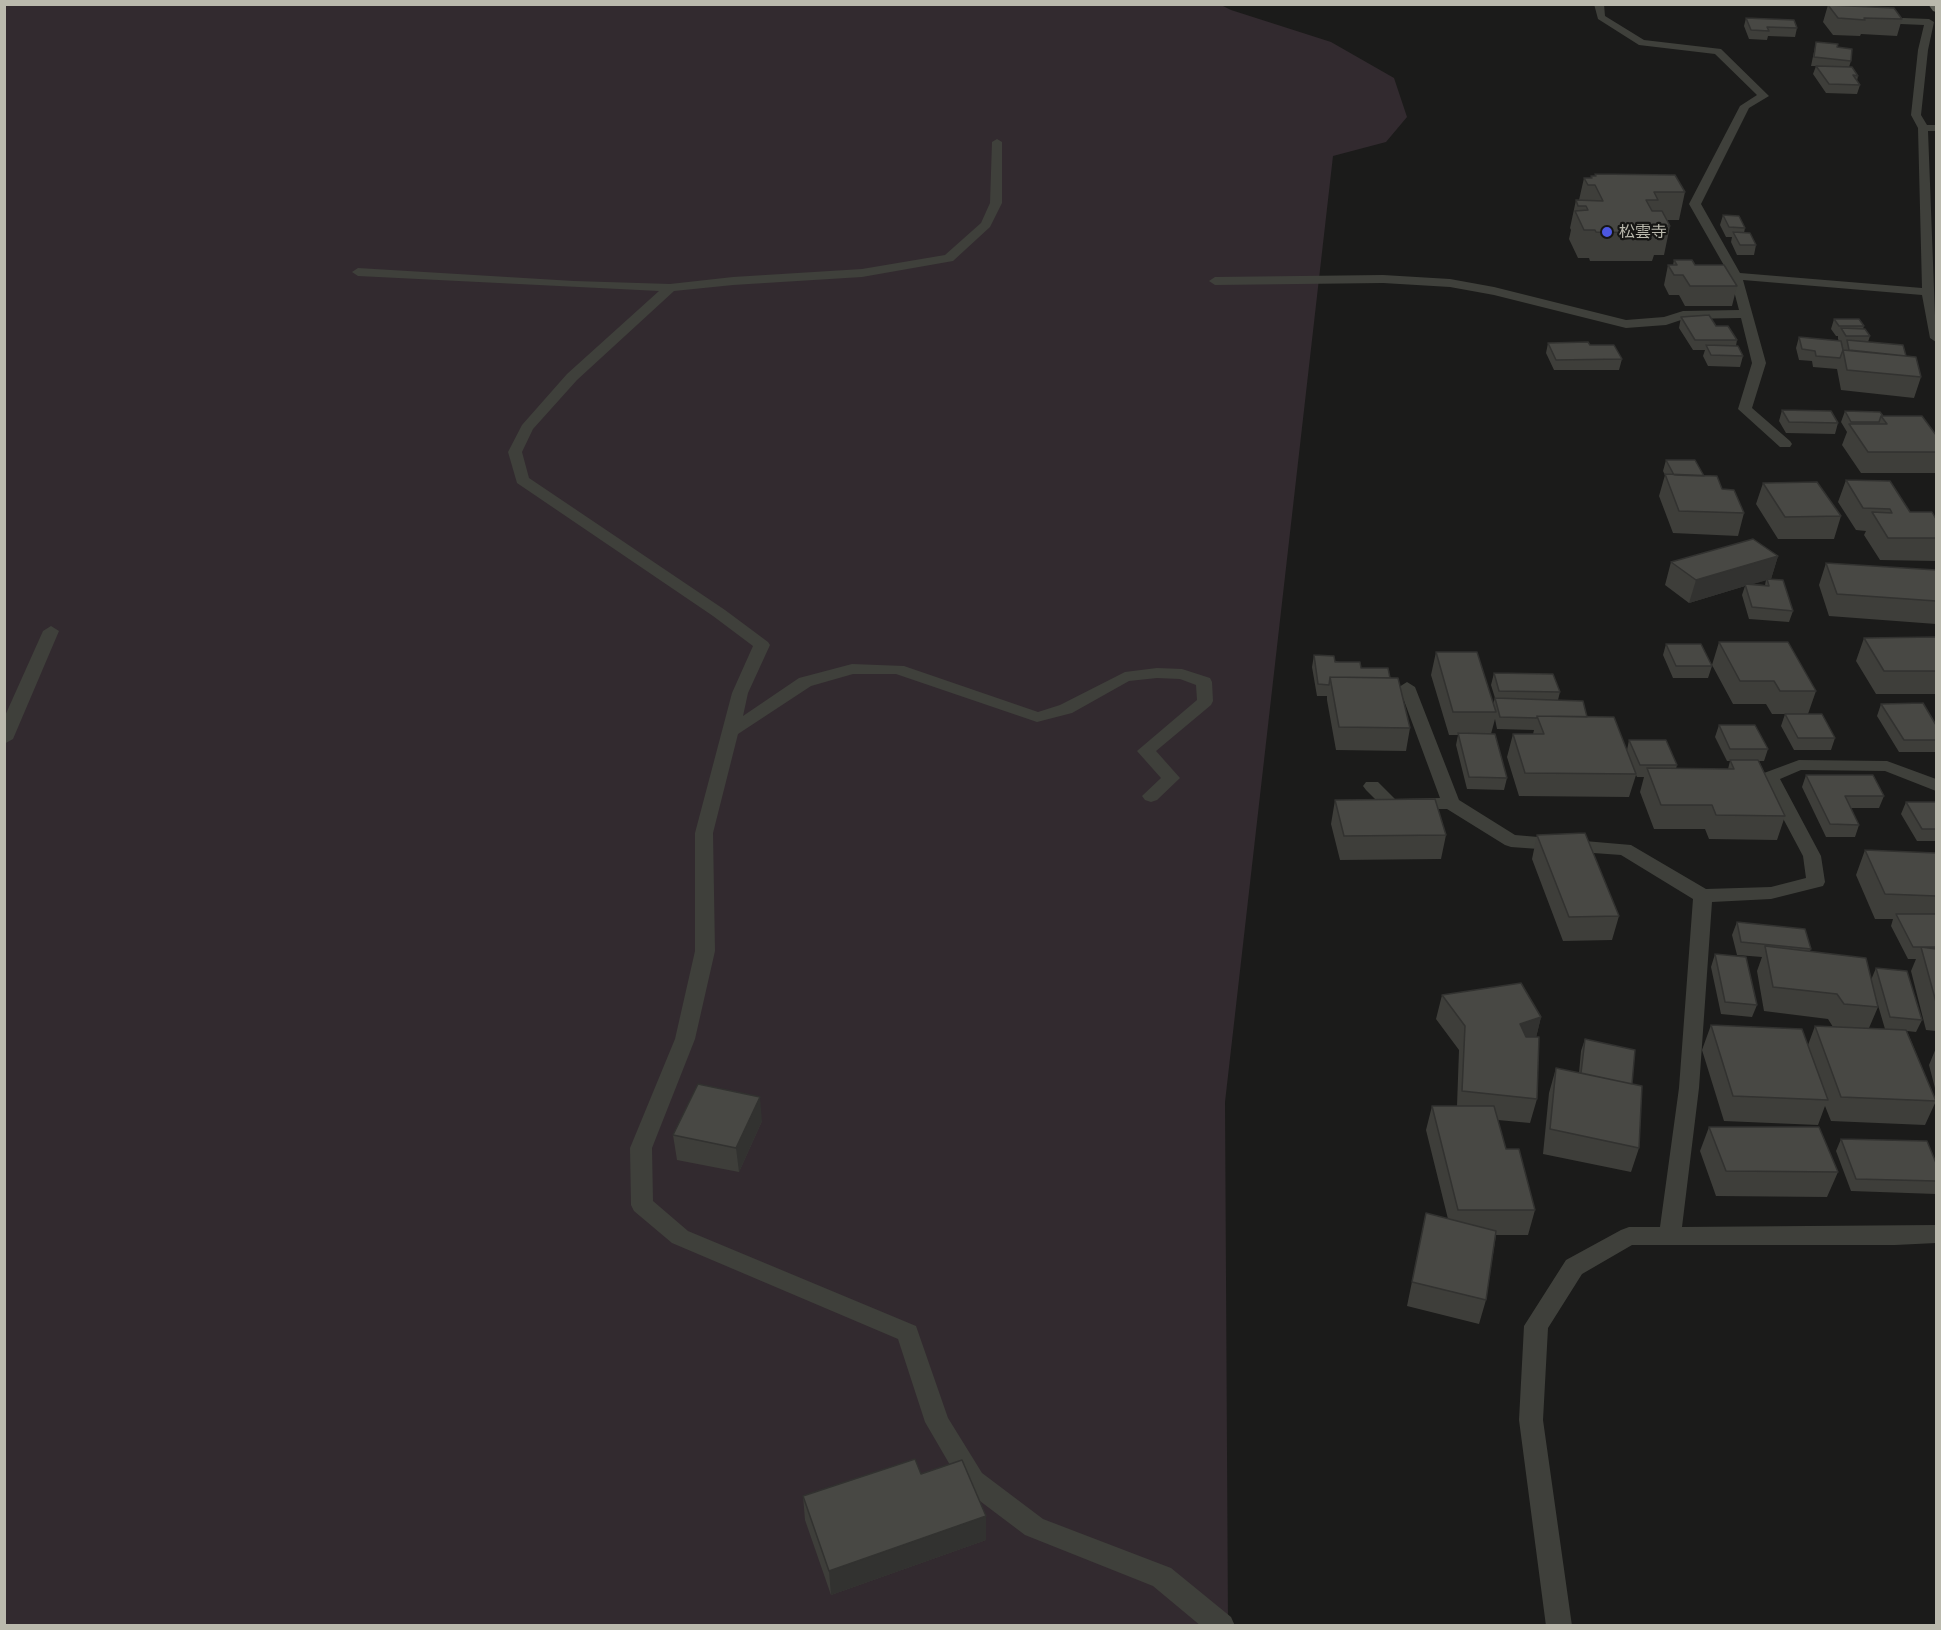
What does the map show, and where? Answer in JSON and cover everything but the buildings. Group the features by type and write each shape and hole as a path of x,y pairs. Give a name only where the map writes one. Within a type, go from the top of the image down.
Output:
{"main road":[{"path":"1932,4 1936,9"}],"street":[{"path":"1599,4 1601,17 1642,43 1718,51 1764,96 1744,106 1695,204 1736,276 1759,363 1745,409 1785,444"},
{"path":"1861,20 1929,22 1923,50 1916,115 1923,128 1928,292 1936,338"},
{"path":"1923,128 1936,128"},
{"path":"358,272 574,285 670,288 734,281 862,273 949,258 986,225 996,203 997,142"},
{"path":"1736,276 1928,292"},
{"path":"1215,281 1383,279 1450,283 1494,291 1626,324 1666,321 1683,315 1746,314"},
{"path":"670,288 572,377 527,428 515,452 522,480 719,613 762,645 740,693 704,833 705,951 685,1039 641,1148 642,1205 680,1237 908,1334 937,1422 973,1481 1034,1527 1161,1577 1222,1626"},
{"path":"4,739 51,631"},
{"path":"730,731 805,682 852,669 898,669 1037,717 1066,709 1125,677 1157,673 1182,674 1204,682 1205,702 1146,751 1171,778 1151,796"},
{"path":"1407,687 1451,803"},
{"path":"1372,786 1391,805 1451,803 1510,841 1625,849 1703,896 1771,893 1816,882 1812,856 1770,777 1799,765 1887,766 1936,785"},
{"path":"1670,1236 1689,1088 1703,896"},
{"path":"1558,1626 1531,1420 1536,1326 1574,1268 1629,1236 1936,1233"}],"shaded area":[{"path":"5,5 1221,5 1331,42 1394,78 1407,117 1386,142 1333,156 1225,1102 1228,1625 5,1626"}],"place":[{"name":"松雲寺","path":"1607,232"}]}
